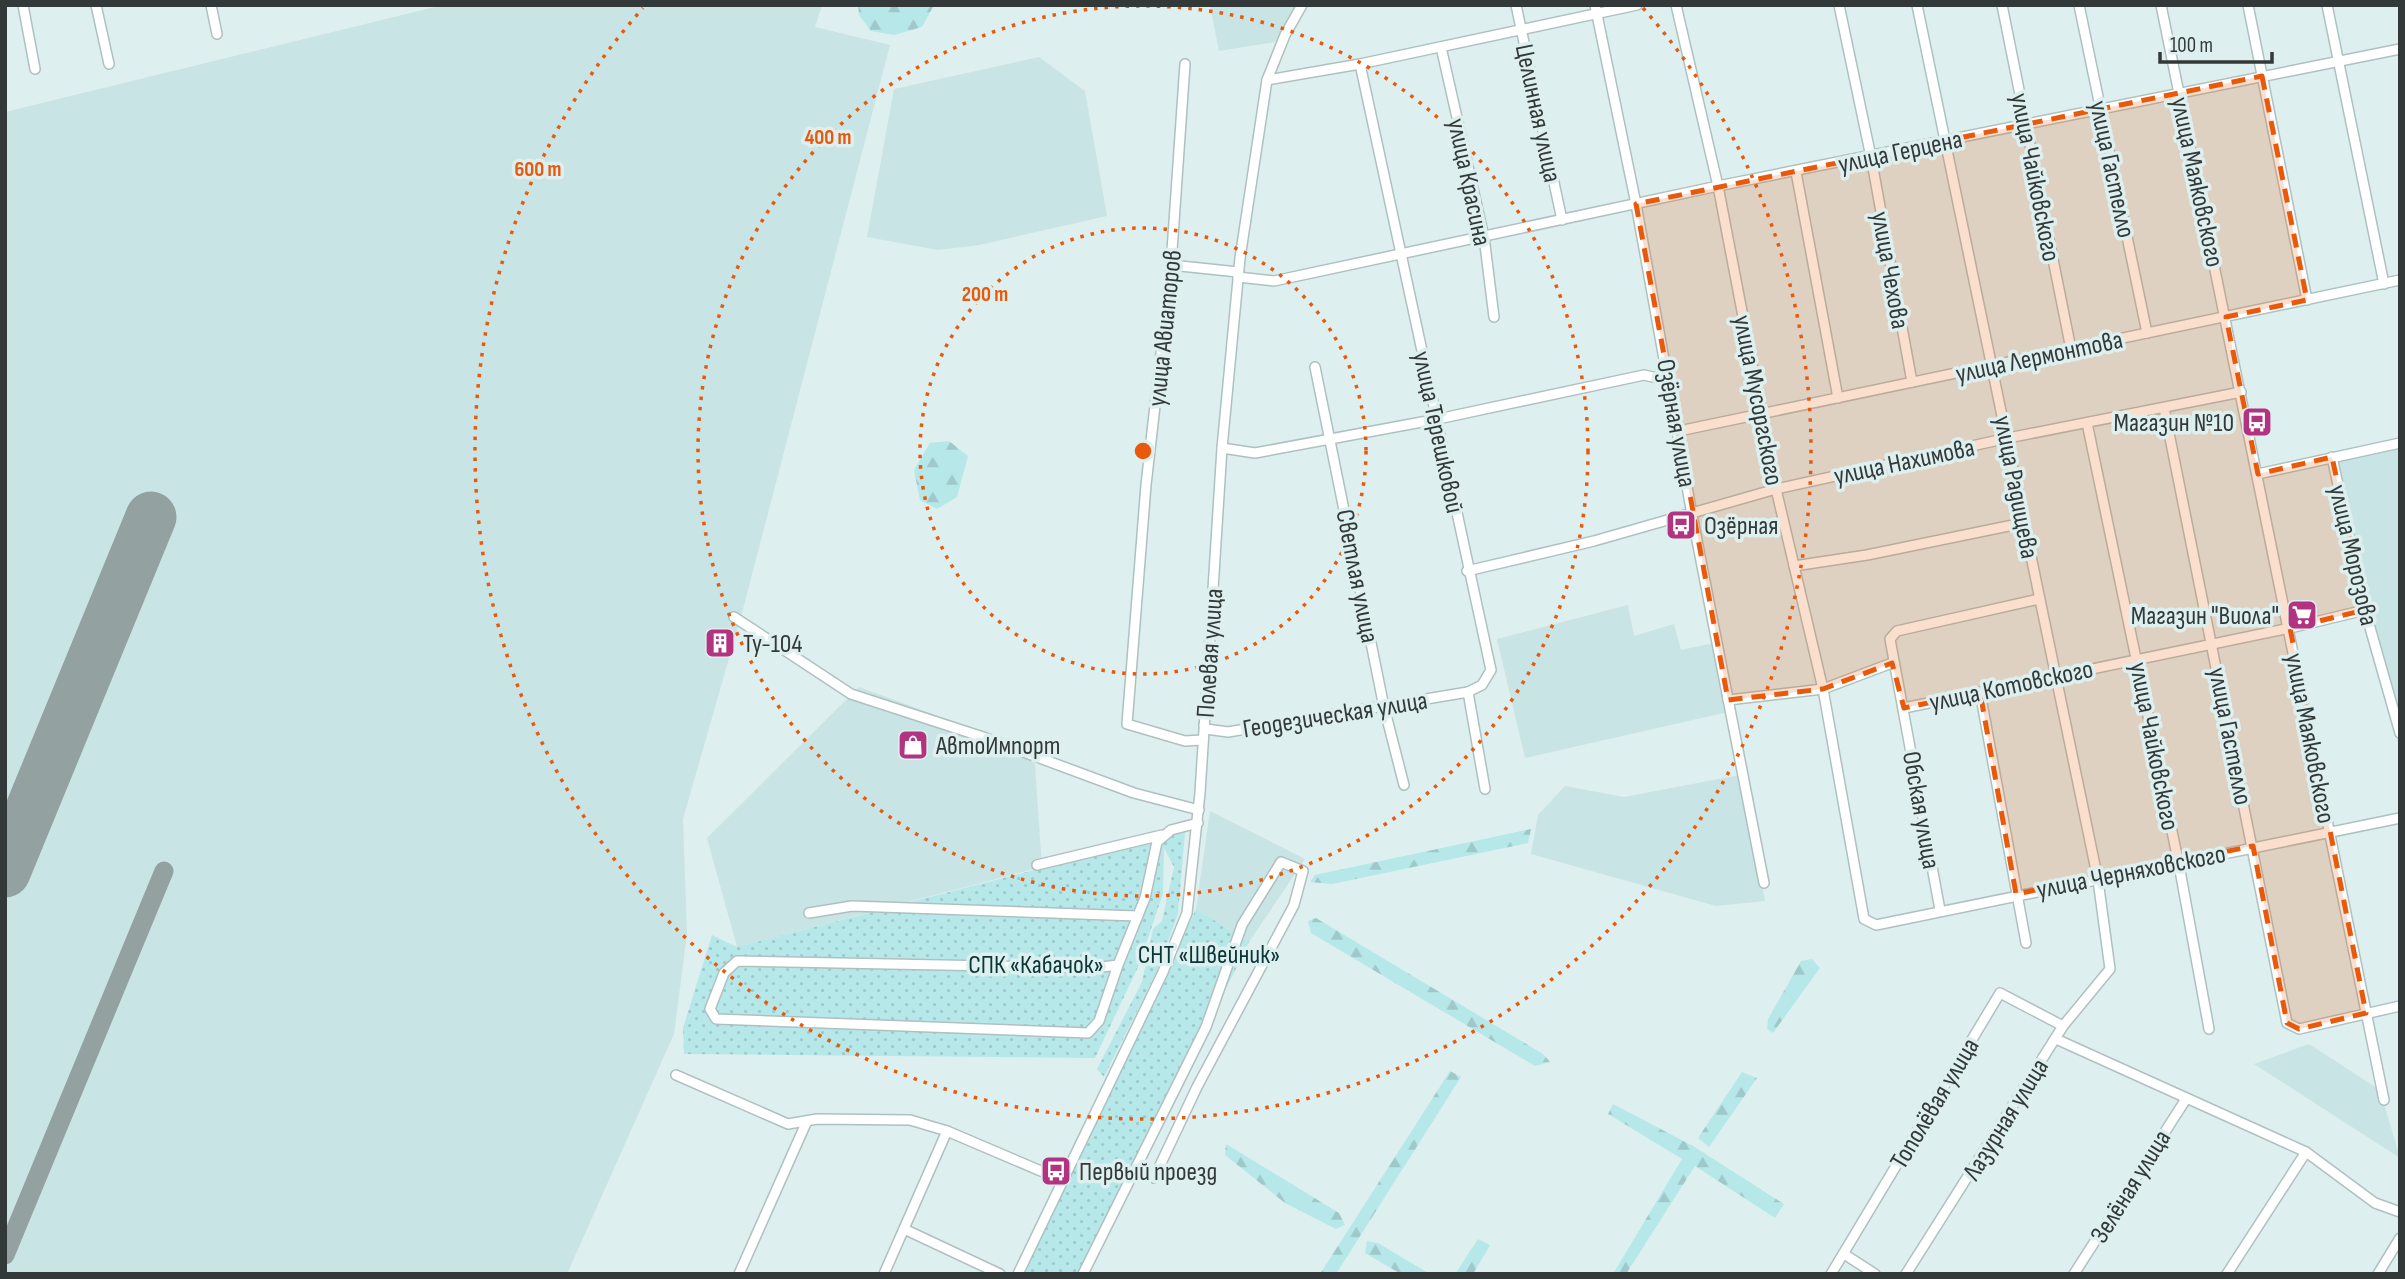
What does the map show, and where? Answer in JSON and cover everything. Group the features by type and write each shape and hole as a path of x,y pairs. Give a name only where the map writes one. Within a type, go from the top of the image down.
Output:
{"street":[{"path":"23,5 35,69"},
{"path":"96,5 109,64"},
{"path":"211,5 217,34"},
{"name":"Полевая улица","path":"1018,1274 1163,972 1187,913 1198,823 1223,449 1238,275 1267,80 1285,36 1302,5"},
{"name":"Целинная улица","path":"1516,5 1562,220"},
{"name":"Озёрная улица","path":"1595,5 1636,204 1764,883"},
{"path":"1267,80 1597,16 1637,5"},
{"name":"улица Мусоргского","path":"1676,5 1718,186 1776,489 1823,689 1864,919"},
{"name":"улица Чехова","path":"1839,5 1871,157 1912,382"},
{"name":"улица Радищева","path":"1917,5 2098,880 2110,969"},
{"name":"улица Чайковского","path":"2002,5 2071,349"},
{"name":"улица Гастелло","path":"2079,5 2147,333"},
{"name":"улица Маяковского","path":"2161,5 2384,1100"},
{"path":"2248,5 2307,300"},
{"path":"2327,5 2384,284"},
{"name":"улица Красина","path":"1441,47 1484,237 1494,317"},
{"name":"улица Герцена","path":"1171,265 1274,281 1718,186 2400,48"},
{"name":"улица Авиаторов","path":"1185,64 1171,265 1146,485 1127,724 1185,740 1202,740"},
{"name":"улица Терешковой","path":"1360,64 1438,419 1467,571 1491,670 1482,685 1468,692"},
{"path":"1796,172 1838,398"},
{"name":"улица Лермонтова","path":"1679,431 2400,280"},
{"name":"Светлая улица","path":"1315,367 1384,707 1404,785"},
{"path":"1223,449 1255,453 1438,419 1644,375 1670,381"},
{"name":"улица Нахимова","path":"1467,571 1594,541 1776,489 2008,438 2241,392"},
{"name":"улица Гастелло","path":"2164,408 2287,1023 2299,1029 2366,1013"},
{"name":"улица Чайковского","path":"2087,423 2179,865 2209,1029"},
{"path":"2258,474 2400,443"},
{"name":"улица Морозова","path":"2332,457 2365,610 2400,733"},
{"path":"1794,566 1867,555 2023,523"},
{"name":"Обская улица","path":"1940,910 1904,708 1892,663 1890,639 1897,631 2039,599"},
{"name":"улица Котовского","path":"1904,708 2057,678 2137,658 2290,628 2365,610"},
{"path":"734,617 851,694 1022,751 1134,793 1199,810"},
{"path":"1728,700 1823,689 1892,663"},
{"path":"1468,692 1485,789"},
{"name":"Геодезическая улица","path":"1204,725 1206,729 1228,732 1468,692"},
{"path":"1980,692 2026,943"},
{"name":"улица Черняховского","path":"1864,919 1876,925 2016,894 2179,865 2253,846 2330,834 2400,818"},
{"path":"1037,865 1162,835 1198,823"},
{"path":"1118,965 1094,968 745,960 737,961 724,973 710,1009 716,1019 1088,1033 1099,1021 1145,898 1153,853 1162,835"},
{"path":"1083,1274 1206,1027 1242,925 1281,862 1303,871 1294,905 1198,1087 1154,1178"},
{"path":"809,913 852,906 1137,916"},
{"name":"Лазурная улица","path":"1906,1274 2063,1027 2110,969"},
{"name":"Тополёвая улица","path":"1831,1274 2000,993 2063,1027"},
{"path":"2366,1013 2400,1006"},
{"path":"2056,1039 2306,1152 2375,1203 2400,1212"},
{"path":"676,1074 788,1124 807,1121 910,1121 947,1131 1062,1180"},
{"name":"Зелёная улица","path":"2074,1274 2186,1099"},
{"path":"739,1274 807,1121"},
{"path":"884,1274 947,1131"},
{"path":"2227,1274 2306,1152"},
{"path":"904,1229 1000,1274"},
{"path":"2378,1274 2400,1238"},
{"path":"1844,1254 1875,1274"}],"highlighted area":[{"path":"2262,76 2307,300 2226,317 2258,474 2332,457 2365,610 2290,628 2366,1013 2299,1029 2287,1023 2253,846 2016,894 1980,692 1904,708 1892,663 1823,689 1728,700 1636,204"}],"shaded area":[{"path":"443,5 822,5 815,27 890,45 742,613 683,819 687,934 674,1034 567,1274 5,1274 5,112"},
{"path":"1210,5 1295,5 1275,42 1219,51"},
{"path":"1039,57 1085,91 1107,216 979,245 938,250 867,237 894,89"},
{"path":"2400,448 2400,752 2338,461"},
{"path":"1628,605 1634,636 1674,624 1681,650 1714,643 1728,712 1525,758 1497,639"},
{"path":"859,687 1034,751 1042,867 737,947 707,838"},
{"path":"1740,775 1765,901 1716,906 1531,854 1538,815 1565,786 1624,797"},
{"path":"1210,811 1305,859 1249,942 1196,909"},
{"path":"2309,1044 2380,1090 2400,1158 2254,1064"}],"green space":[{"path":"858,5 934,5 922,27 894,35 871,31 859,15"},
{"path":"949,441 968,456 957,497 937,509 920,500 914,470 930,443"},
{"path":"1531,829 1528,843 1332,884 1310,882 1315,875"},
{"name":"СПК «Кабачок»","path":"1185,833 1178,914 1157,971 1104,1077 1097,1069 1142,982 1153,929 1162,921 1174,867 1164,848 1163,893 1139,965 1095,1058 684,1054 683,1028 712,935 737,947"},
{"name":"СНТ «Швейник»","path":"1196,909 1249,942 1085,1274 1024,1274"},
{"path":"1316,918 1543,1054 1550,1062 1535,1066 1311,933 1308,921"},
{"path":"1812,959 1820,968 1773,1033 1767,1029 1768,1019 1801,961"},
{"path":"1450,1071 1461,1077 1336,1274 1320,1274"},
{"path":"1742,1072 1757,1078 1709,1147 1698,1138"},
{"path":"1613,1104 1693,1146 1784,1204 1775,1218 1695,1166 1626,1274 1613,1274 1682,1159 1608,1114"},
{"path":"1226,1144 1339,1213 1345,1225 1336,1229 1285,1203 1225,1155"},
{"path":"1478,1239 1490,1245 1473,1274 1455,1274"},
{"path":"1367,1241 1378,1243 1430,1274 1401,1274 1365,1253"}],"taxiway":[{"path":"5,1255 164,871"}],"runway":[{"path":"5,872 151,517"}],"place":[{"name":"Магазин №10","path":"2257,422"},
{"name":"Озёрная","path":"1681,525"},
{"name":"Магазин \"Виола\"","path":"2302,615"},
{"name":"Ту-104","path":"720,643"},
{"name":"АвтоИмпорт","path":"913,745"},
{"name":"Первый проезд","path":"1056,1171"}]}
